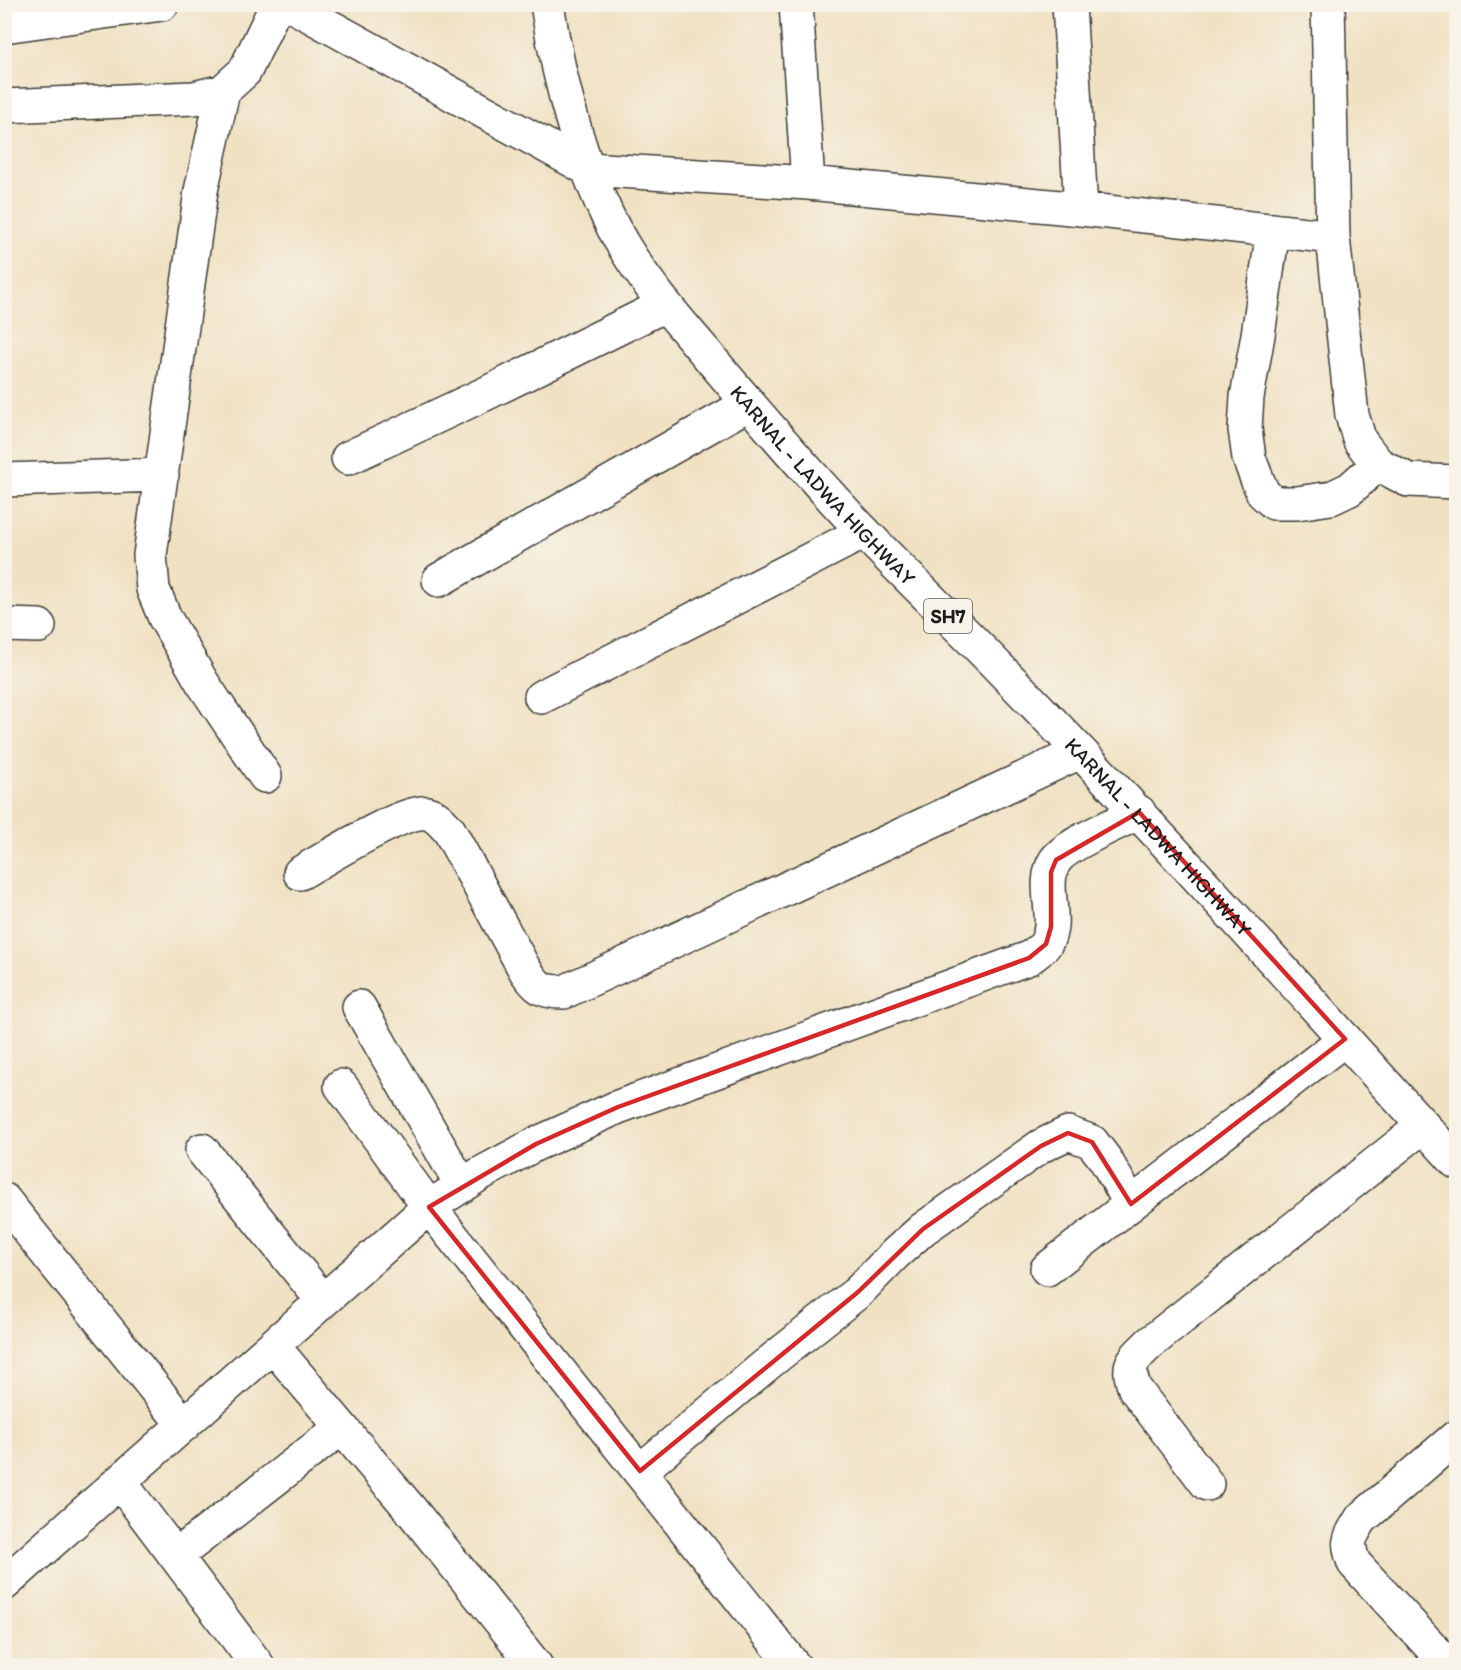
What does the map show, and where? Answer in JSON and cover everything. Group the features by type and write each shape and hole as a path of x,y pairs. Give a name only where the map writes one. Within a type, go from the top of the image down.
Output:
{"street":[{"path":"4,26 162,4"},
{"path":"4,106 194,98 223,91 245,71 277,4"},
{"path":"289,4 588,169 808,183 1081,209 1333,237"},
{"name":"KARNAL - LADWA HIGHWAY","path":"547,4 566,95 588,169 604,209 627,252 666,304 748,404 864,532 1138,812 1456,1162"},
{"path":"796,4 808,183"},
{"path":"1069,4 1081,209"},
{"path":"1328,4 1333,237 1352,415 1360,441 1378,464 1408,480 1456,482"},
{"path":"223,91 201,191 150,555 153,589 165,618 202,682 265,776"},
{"path":"1273,230 1247,397 1245,429 1249,458 1263,494 1274,502 1297,503 1331,498 1350,489 1378,464"},
{"path":"348,458 489,392 666,304"},
{"path":"439,580 748,404"},
{"path":"4,480 162,475"},
{"path":"541,698 864,532"},
{"path":"4,625 39,626"},
{"path":"300,873 394,822 414,813 428,813 449,830 535,985 548,992 564,992 1080,752"},
{"path":"10,1568 120,1482 429,1207 462,1185 536,1144 618,1107 1029,958 1046,944 1049,936 1051,927 1050,872 1056,860 1070,848 1138,812"},
{"path":"360,1007 462,1185"},
{"path":"1047,1269 1345,1039"},
{"path":"341,1086 429,1207 684,1530 794,1665"},
{"path":"1207,1484 1135,1389 1129,1374 1133,1360 1150,1343 1424,1126"},
{"path":"640,1472 766,1365 858,1292 923,1229 1041,1146 1068,1133 1092,1142 1105,1159 1131,1204"},
{"path":"202,1150 323,1301"},
{"path":"4,1200 184,1425"},
{"path":"273,1346 536,1665"},
{"path":"176,1556 341,1428"},
{"path":"1449,1665 1354,1563 1348,1546 1361,1520 1456,1437"},
{"path":"120,1482 258,1665"}],"highlighted area":[{"path":"1139,812 1345,1039 1131,1204 1092,1142 1068,1133 1041,1146 923,1229 858,1292 640,1471 429,1207 536,1144 618,1107 1029,958 1046,944 1051,927 1051,872 1056,860"}]}
